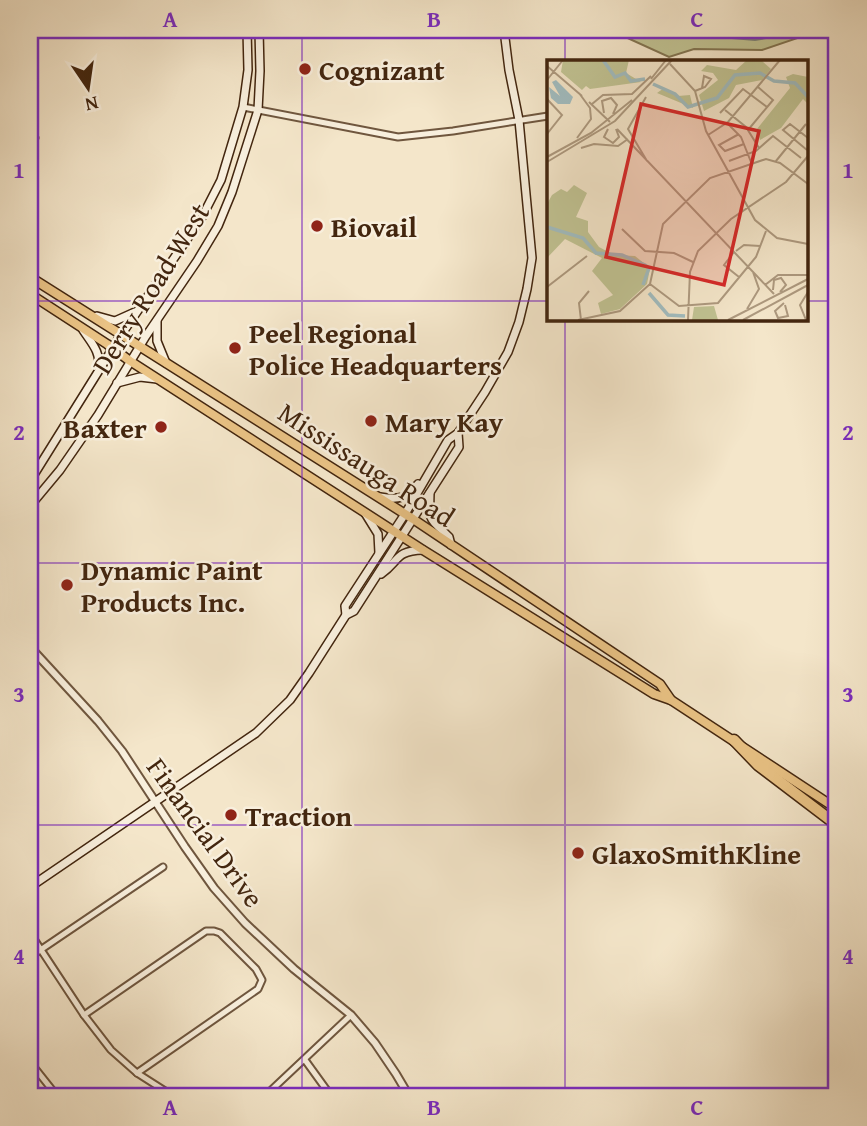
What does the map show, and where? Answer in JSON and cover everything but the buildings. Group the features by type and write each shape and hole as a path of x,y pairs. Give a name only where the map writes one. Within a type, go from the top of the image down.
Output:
{"highway":[{"path":"733,740 758,765 837,825"}],"main road":[{"name":"Derry Road West","path":"30,481 121,335 201,219 220,180 243,107 248,70 247,30"},
{"name":"Derry Road West","path":"30,506 60,470 98,415 218,226 232,192 258,110 259,30"},
{"path":"409,517 447,440 458,433 508,352 527,289 532,258 519,120 504,30"},
{"name":"Mississauga Road","path":"30,277 409,517 660,684 671,700"},
{"name":"Mississauga Road","path":"30,294 423,550 653,694 671,700 837,809"},
{"path":"83,311 115,321 139,310"},
{"path":"157,320 157,341 166,363"},
{"path":"83,329 97,350 99,371"},
{"path":"116,383 140,377 159,379"},
{"path":"346,615 345,606 379,554 430,492 459,447 458,433"},
{"path":"378,497 404,497 425,480"},
{"path":"430,492 431,519 449,537 451,545"},
{"path":"364,512 378,534 379,554"},
{"path":"30,887 256,733 282,708 309,673 346,615 354,611 377,575 398,533"},
{"path":"377,575 384,572 403,553 423,550"}],"street":[{"path":"243,107 398,137 547,116"},
{"path":"30,135 34,138 30,148"},
{"name":"Financial Drive","path":"30,647 122,751 214,888 245,923 294,969 351,1015 380,1051 409,1096"},
{"path":"30,957 163,867"},
{"path":"84,1015 206,931 220,933 257,969 262,979 258,989 137,1073"},
{"path":"30,933 84,1015 111,1050 137,1073 173,1096"},
{"path":"265,1096 351,1015"},
{"path":"305,1060 331,1096"},
{"path":"30,1062 57,1096"}],"green space":[{"path":"610,30 837,30 837,38 815,32 762,50 694,49 669,57"}],"waterway":[{"path":"658,30 755,40 777,36 795,38 816,30"}],"place":[{"name":"Cognizant","path":"305,69"},
{"name":"Biovail","path":"317,226"},
{"name":"Peel Regional Police Headquarters","path":"235,348"},
{"name":"Mary Kay","path":"371,421"},
{"name":"Baxter","path":"161,427"},
{"name":"Dynamic Paint Products Inc.","path":"67,585"},
{"name":"Traction","path":"231,815"},
{"name":"GlaxoSmithKline","path":"578,853"}]}
